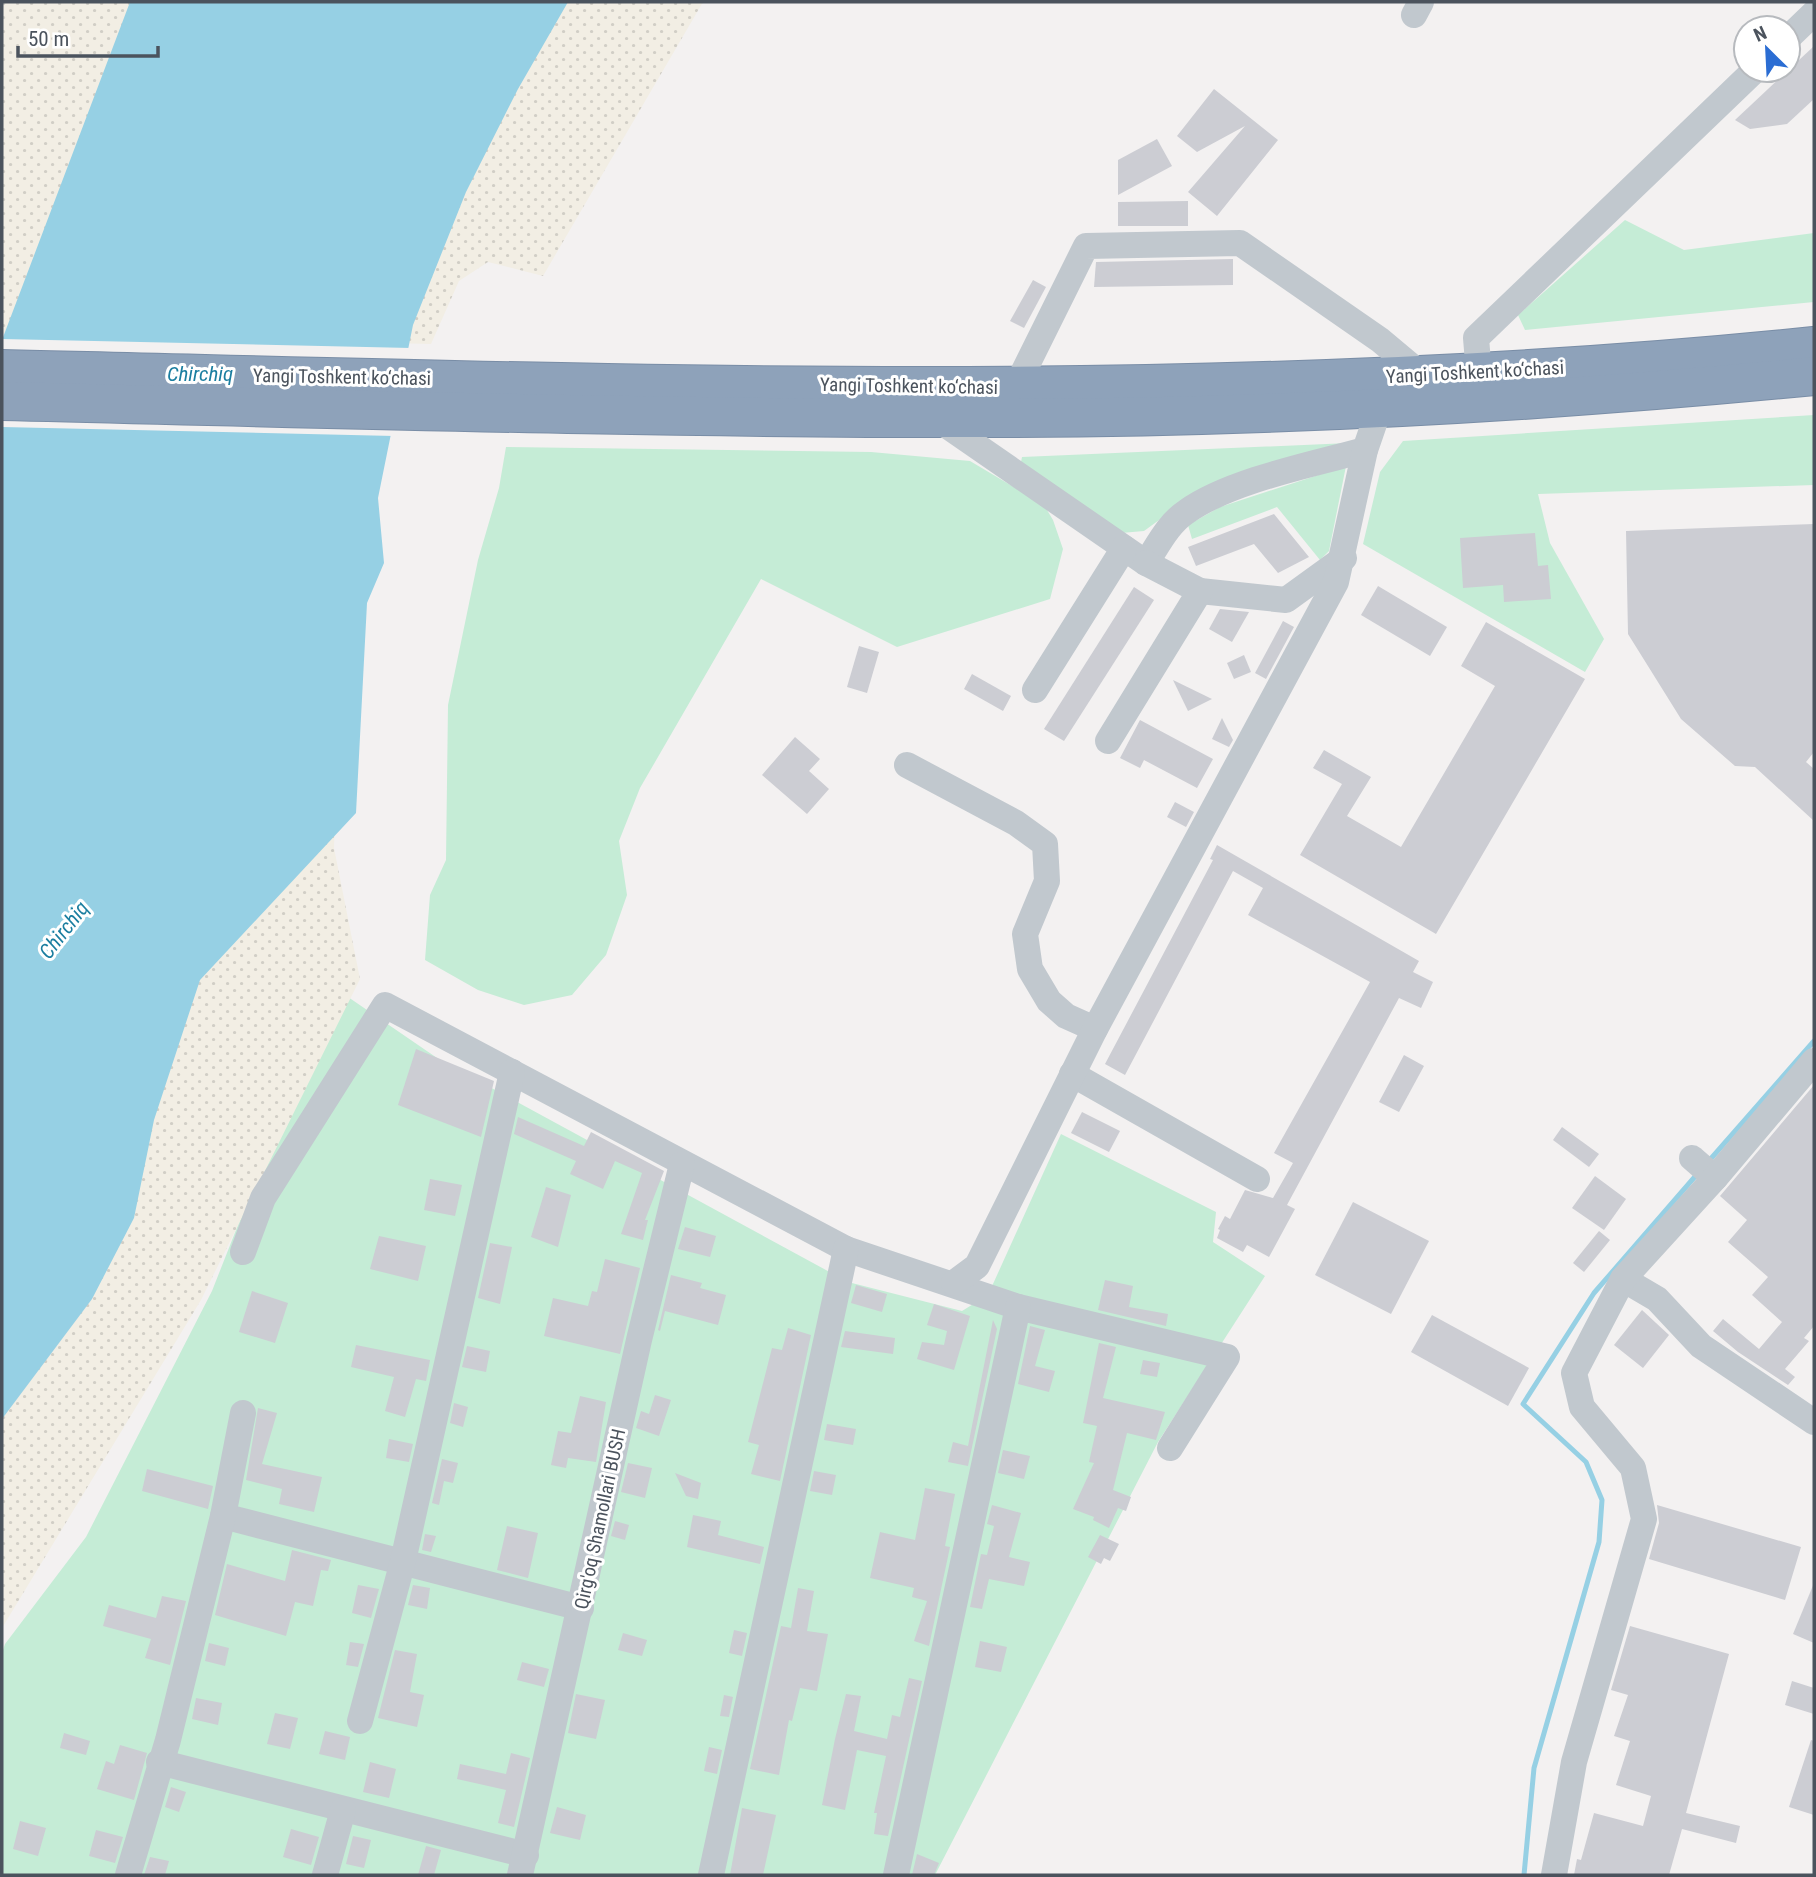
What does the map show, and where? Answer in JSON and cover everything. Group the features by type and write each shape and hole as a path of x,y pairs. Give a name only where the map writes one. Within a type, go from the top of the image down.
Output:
{"highway":[{"name":"Yangi Toshkent ko‘chasi","path":"2,401 526,397 1423,376 1479,374 1814,345"},
{"name":"Yangi Toshkent ko‘chasi","path":"2,369 934,417 1103,416 1374,407 1636,392 1814,376"}],"street":[{"path":"1479,374 1476,338 1740,84"},
{"path":"1016,387 1086,246 1240,243 1380,340 1423,376"},
{"path":"954,1283 977,1266 1072,1074 1336,582 1344,558 1365,450 1375,421 1374,407"},
{"path":"934,417 1146,563 1200,591 1286,600 1344,558"},
{"path":"1146,563 1170,527 1185,512 1204,501 1265,479 1365,450"},
{"path":"1035,690 1124,548"},
{"path":"1108,741 1200,591"},
{"path":"907,765 1016,823 1045,844 1048,881 1025,934 1030,969 1049,1001 1066,1016 1096,1029"},
{"path":"243,1252 263,1198 385,1005 846,1250 954,1283 1018,1307 1227,1357 1170,1448"},
{"path":"1554,1875 1574,1762 1644,1519 1633,1468 1582,1407 1574,1373 1623,1279 1715,1178 1814,1061"},
{"path":"360,1721 403,1562 512,1072"},
{"path":"1072,1074 1256,1179"},
{"path":"1692,1158 1715,1178"},
{"name":"Qirg'oq Shamollari BUSH","path":"523,1865 639,1340 682,1164"},
{"path":"710,1875 846,1250"},
{"path":"1623,1279 1657,1299 1701,1346 1814,1422"},
{"path":"895,1875 1018,1307"},
{"path":"128,1875 159,1762 168,1740 223,1516 243,1413"},
{"path":"223,1516 581,1608"},
{"path":"159,1762 343,1810 523,1865"},
{"path":"325,1875 343,1810"}],"green space":[{"path":"1625,220 1684,250 1814,233 1814,302 1525,330 1518,315"},
{"path":"1814,415 1814,485 1538,494 1550,543 1604,639 1585,672 1363,544 1380,472 1403,441"},
{"path":"1349,443 1177,507 1144,531 1121,533 1021,462 1022,457"},
{"path":"506,447 871,452 970,461 1044,505 1053,520 1063,549 1050,599 897,647 761,579 640,788 619,841 627,895 606,955 572,995 524,1005 478,990 425,960 430,895 446,860 448,705 478,560 499,488"},
{"path":"1346,466 1329,551 1320,560 1277,507 1192,539 1188,525 1220,507"},
{"path":"332,986 440,1060 848,1282 962,1311 988,1295 1061,1134 1216,1212 1213,1242 1265,1276 1158,1442 935,1875 2,1875 2,1653 5,1644 86,1537 212,1291"}],"sand":[{"path":"2,2 703,2 543,276 488,262 459,281 431,344 2,333"},
{"path":"343,570 334,848 360,979 201,1300 2,1628 2,614"}],"water":[{"name":"Chirchiq","path":"130,2 568,2 518,89 466,192 413,325 378,498 384,563 367,603 356,813 200,980 154,1120 134,1218 92,1299 2,1419 2,340"}],"pier":[{"path":"2,339 411,348 394,436 2,427"}],"building":[{"path":"1814,46 1814,99 1787,124 1750,129 1735,120 1773,84 1802,84 1802,57"},
{"path":"1214,89 1278,140 1217,216 1188,192 1245,126 1197,152 1177,136"},
{"path":"1157,139 1172,166 1118,195 1118,160"},
{"path":"1188,201 1188,226 1118,226 1118,202"},
{"path":"1233,259 1233,285 1094,287 1096,262"},
{"path":"1033,280 1046,287 1024,328 1010,321"},
{"path":"1274,514 1309,557 1278,573 1254,544 1196,566 1188,547"},
{"path":"1814,524 1814,752 1806,762 1814,769 1814,821 1755,767 1735,766 1681,719 1628,634 1626,531"},
{"path":"1535,533 1538,566 1548,565 1551,599 1504,602 1503,585 1463,588 1460,538"},
{"path":"1378,586 1447,627 1430,656 1361,615"},
{"path":"1134,587 1154,600 1064,741 1044,729"},
{"path":"1220,609 1249,612 1232,642 1209,629"},
{"path":"1283,621 1294,627 1266,679 1255,673"},
{"path":"1486,622 1585,679 1436,934 1300,855 1342,784 1313,768 1324,750 1371,777 1347,816 1401,847 1495,686 1461,666"},
{"path":"859,646 879,652 867,693 847,687"},
{"path":"1244,655 1251,672 1234,679 1227,663"},
{"path":"972,674 1011,696 1003,711 964,689"},
{"path":"1173,680 1212,699 1188,711"},
{"path":"1222,718 1233,740 1229,747 1212,739"},
{"path":"1140,720 1213,759 1197,788 1144,760 1140,768 1120,758"},
{"path":"795,737 820,759 809,771 829,789 807,814 762,775"},
{"path":"1175,802 1194,812 1186,827 1167,817"},
{"path":"1217,845 1419,961 1413,972 1433,982 1421,1008 1399,998 1287,1205 1295,1209 1269,1257 1247,1245 1243,1252 1217,1238 1218,1229 1225,1216 1230,1219 1245,1190 1273,1198 1293,1163 1274,1153 1370,982 1248,915 1263,888 1233,871 1125,1075 1105,1064 1213,860 1210,859"},
{"path":"416,1049 494,1081 481,1137 398,1105"},
{"path":"1404,1055 1424,1066 1399,1112 1379,1102"},
{"path":"1814,1085 1814,1326 1804,1338 1809,1341 1785,1369 1795,1377 1788,1385 1738,1352 1713,1331 1723,1319 1759,1349 1782,1322 1752,1295 1768,1277 1728,1242 1747,1220 1720,1196"},
{"path":"1082,1112 1120,1131 1109,1152 1071,1133"},
{"path":"518,1117 584,1146 591,1132 664,1171 645,1220 648,1220 643,1240 621,1234 642,1173 615,1161 603,1189 570,1174 576,1161 514,1134"},
{"path":"1562,1127 1599,1154 1589,1167 1553,1140"},
{"path":"1595,1176 1626,1199 1604,1230 1572,1208"},
{"path":"430,1179 462,1185 455,1216 424,1210"},
{"path":"546,1187 571,1195 558,1247 531,1237"},
{"path":"1353,1202 1429,1241 1391,1314 1315,1275"},
{"path":"685,1227 716,1236 710,1257 678,1249"},
{"path":"1599,1231 1610,1240 1584,1272 1573,1263"},
{"path":"379,1236 426,1246 418,1281 370,1269"},
{"path":"490,1243 512,1247 500,1304 478,1298"},
{"path":"605,1259 640,1268 620,1354 544,1336 553,1298 588,1306 592,1291 597,1292"},
{"path":"671,1275 702,1283 700,1288 726,1295 718,1325 665,1311 660,1331 658,1330"},
{"path":"1105,1280 1133,1286 1129,1307 1168,1314 1166,1326 1098,1310"},
{"path":"856,1285 887,1294 882,1312 851,1303"},
{"path":"252,1291 288,1303 275,1343 239,1332"},
{"path":"934,1304 970,1316 954,1370 917,1359 922,1342 944,1345 947,1331 927,1325"},
{"path":"1642,1310 1669,1335 1643,1368 1614,1345"},
{"path":"1432,1315 1529,1368 1508,1406 1411,1352"},
{"path":"993,1320 997,1329 968,1466 948,1462 953,1442 968,1446"},
{"path":"1030,1326 1045,1330 1035,1366 1055,1371 1049,1392 1018,1384"},
{"path":"788,1328 811,1335 780,1481 751,1474 759,1445 748,1442 772,1348 782,1350"},
{"path":"845,1331 895,1338 893,1354 841,1347"},
{"path":"1099,1343 1116,1347 1103,1398 1165,1412 1156,1440 1127,1433 1113,1490 1131,1497 1126,1511 1118,1508 1109,1528 1093,1520 1094,1517 1073,1509 1094,1463 1089,1462 1097,1426 1083,1423"},
{"path":"356,1345 430,1360 426,1381 416,1379 405,1417 385,1411 394,1377 351,1367"},
{"path":"467,1346 490,1351 486,1372 462,1367"},
{"path":"1143,1360 1160,1363 1157,1377 1140,1374"},
{"path":"655,1395 671,1400 659,1436 636,1428 641,1411 649,1414"},
{"path":"580,1396 606,1402 596,1462 568,1458 566,1468 551,1465 558,1431 571,1433"},
{"path":"454,1403 468,1407 463,1427 450,1423"},
{"path":"258,1408 277,1413 262,1464 322,1477 314,1512 279,1504 282,1489 246,1480"},
{"path":"827,1424 856,1429 853,1445 824,1440"},
{"path":"389,1439 413,1444 409,1462 386,1458"},
{"path":"1003,1450 1030,1456 1024,1479 998,1473"},
{"path":"442,1459 458,1463 453,1483 444,1481 439,1505 432,1503"},
{"path":"628,1463 652,1468 645,1498 621,1492"},
{"path":"147,1469 213,1486 208,1509 142,1491"},
{"path":"814,1471 836,1475 832,1495 810,1491"},
{"path":"675,1473 701,1483 698,1499 686,1496"},
{"path":"925,1488 955,1494 945,1546 950,1547 929,1646 914,1641 927,1601 912,1597 914,1588 870,1578 880,1532 915,1540"},
{"path":"992,1505 1021,1513 1009,1557 1030,1562 1024,1586 989,1579 982,1609 970,1607 981,1554 987,1555 994,1526 987,1524"},
{"path":"1657,1505 1801,1547 1785,1600 1649,1559 1659,1523"},
{"path":"693,1515 721,1521 718,1535 764,1547 760,1564 687,1547"},
{"path":"615,1521 629,1525 625,1540 611,1536"},
{"path":"507,1526 538,1533 528,1578 497,1570"},
{"path":"425,1534 436,1536 431,1552 422,1550"},
{"path":"1100,1535 1119,1544 1110,1561 1104,1558 1101,1564 1088,1557"},
{"path":"292,1550 331,1560 328,1571 321,1570 313,1606 295,1602 286,1636 215,1615 227,1564 285,1581"},
{"path":"1814,1583 1814,1643 1793,1634"},
{"path":"358,1585 379,1589 371,1618 352,1613"},
{"path":"413,1585 430,1588 427,1609 408,1605"},
{"path":"798,1588 814,1591 807,1631 828,1634 817,1691 800,1688 792,1721 789,1720 779,1775 750,1769 781,1626 791,1628"},
{"path":"162,1596 186,1601 170,1665 145,1658 151,1639 103,1626 109,1605 156,1618"},
{"path":"1630,1626 1729,1654 1686,1813 1740,1826 1736,1843 1682,1829 1669,1875 1574,1875 1594,1813 1643,1826 1651,1796 1616,1785 1630,1741 1614,1736 1628,1695 1611,1690"},
{"path":"734,1630 747,1633 742,1656 729,1653"},
{"path":"623,1633 647,1640 642,1656 618,1650"},
{"path":"980,1641 1007,1647 1001,1672 975,1667"},
{"path":"350,1642 364,1644 358,1667 346,1665"},
{"path":"209,1643 229,1648 225,1666 205,1661"},
{"path":"395,1650 417,1654 410,1692 424,1695 417,1727 378,1718"},
{"path":"522,1662 549,1669 544,1687 517,1680"},
{"path":"909,1678 922,1681 888,1836 874,1834 877,1813 874,1813 886,1756 857,1750 845,1810 822,1805 835,1739 846,1694 861,1696 854,1731 887,1739 892,1715 900,1717"},
{"path":"1792,1681 1814,1688 1814,1714 1785,1705"},
{"path":"576,1694 605,1700 596,1739 568,1733"},
{"path":"724,1695 733,1697 729,1717 720,1716"},
{"path":"196,1698 222,1703 218,1725 192,1719"},
{"path":"275,1713 298,1718 290,1749 267,1744"},
{"path":"325,1731 350,1737 345,1760 319,1754"},
{"path":"64,1733 90,1741 86,1755 60,1748"},
{"path":"1811,1740 1814,1741 1814,1815 1789,1807"},
{"path":"120,1745 147,1753 134,1800 97,1789 106,1761 114,1764"},
{"path":"709,1747 722,1750 717,1774 704,1771"},
{"path":"511,1753 530,1758 514,1827 498,1823 506,1790 457,1779 460,1764 506,1774"},
{"path":"370,1762 396,1769 389,1798 363,1792"},
{"path":"171,1787 186,1792 179,1812 165,1807"},
{"path":"557,1807 586,1815 580,1840 550,1833"},
{"path":"742,1808 776,1815 763,1875 730,1875"},
{"path":"20,1821 46,1828 38,1856 13,1849"},
{"path":"291,1829 319,1837 311,1865 283,1857"},
{"path":"96,1830 123,1837 115,1863 89,1856"},
{"path":"353,1836 371,1840 364,1868 346,1864"},
{"path":"426,1846 441,1850 434,1875 418,1875"},
{"path":"917,1854 939,1863 934,1875 912,1875"},
{"path":"150,1857 169,1861 165,1875 144,1875"}],"waterway":[{"path":"1708,1162 1814,1041"},
{"path":"1524,1875 1534,1768 1599,1542 1602,1500 1586,1462 1523,1404 1594,1293 1699,1172"}]}
